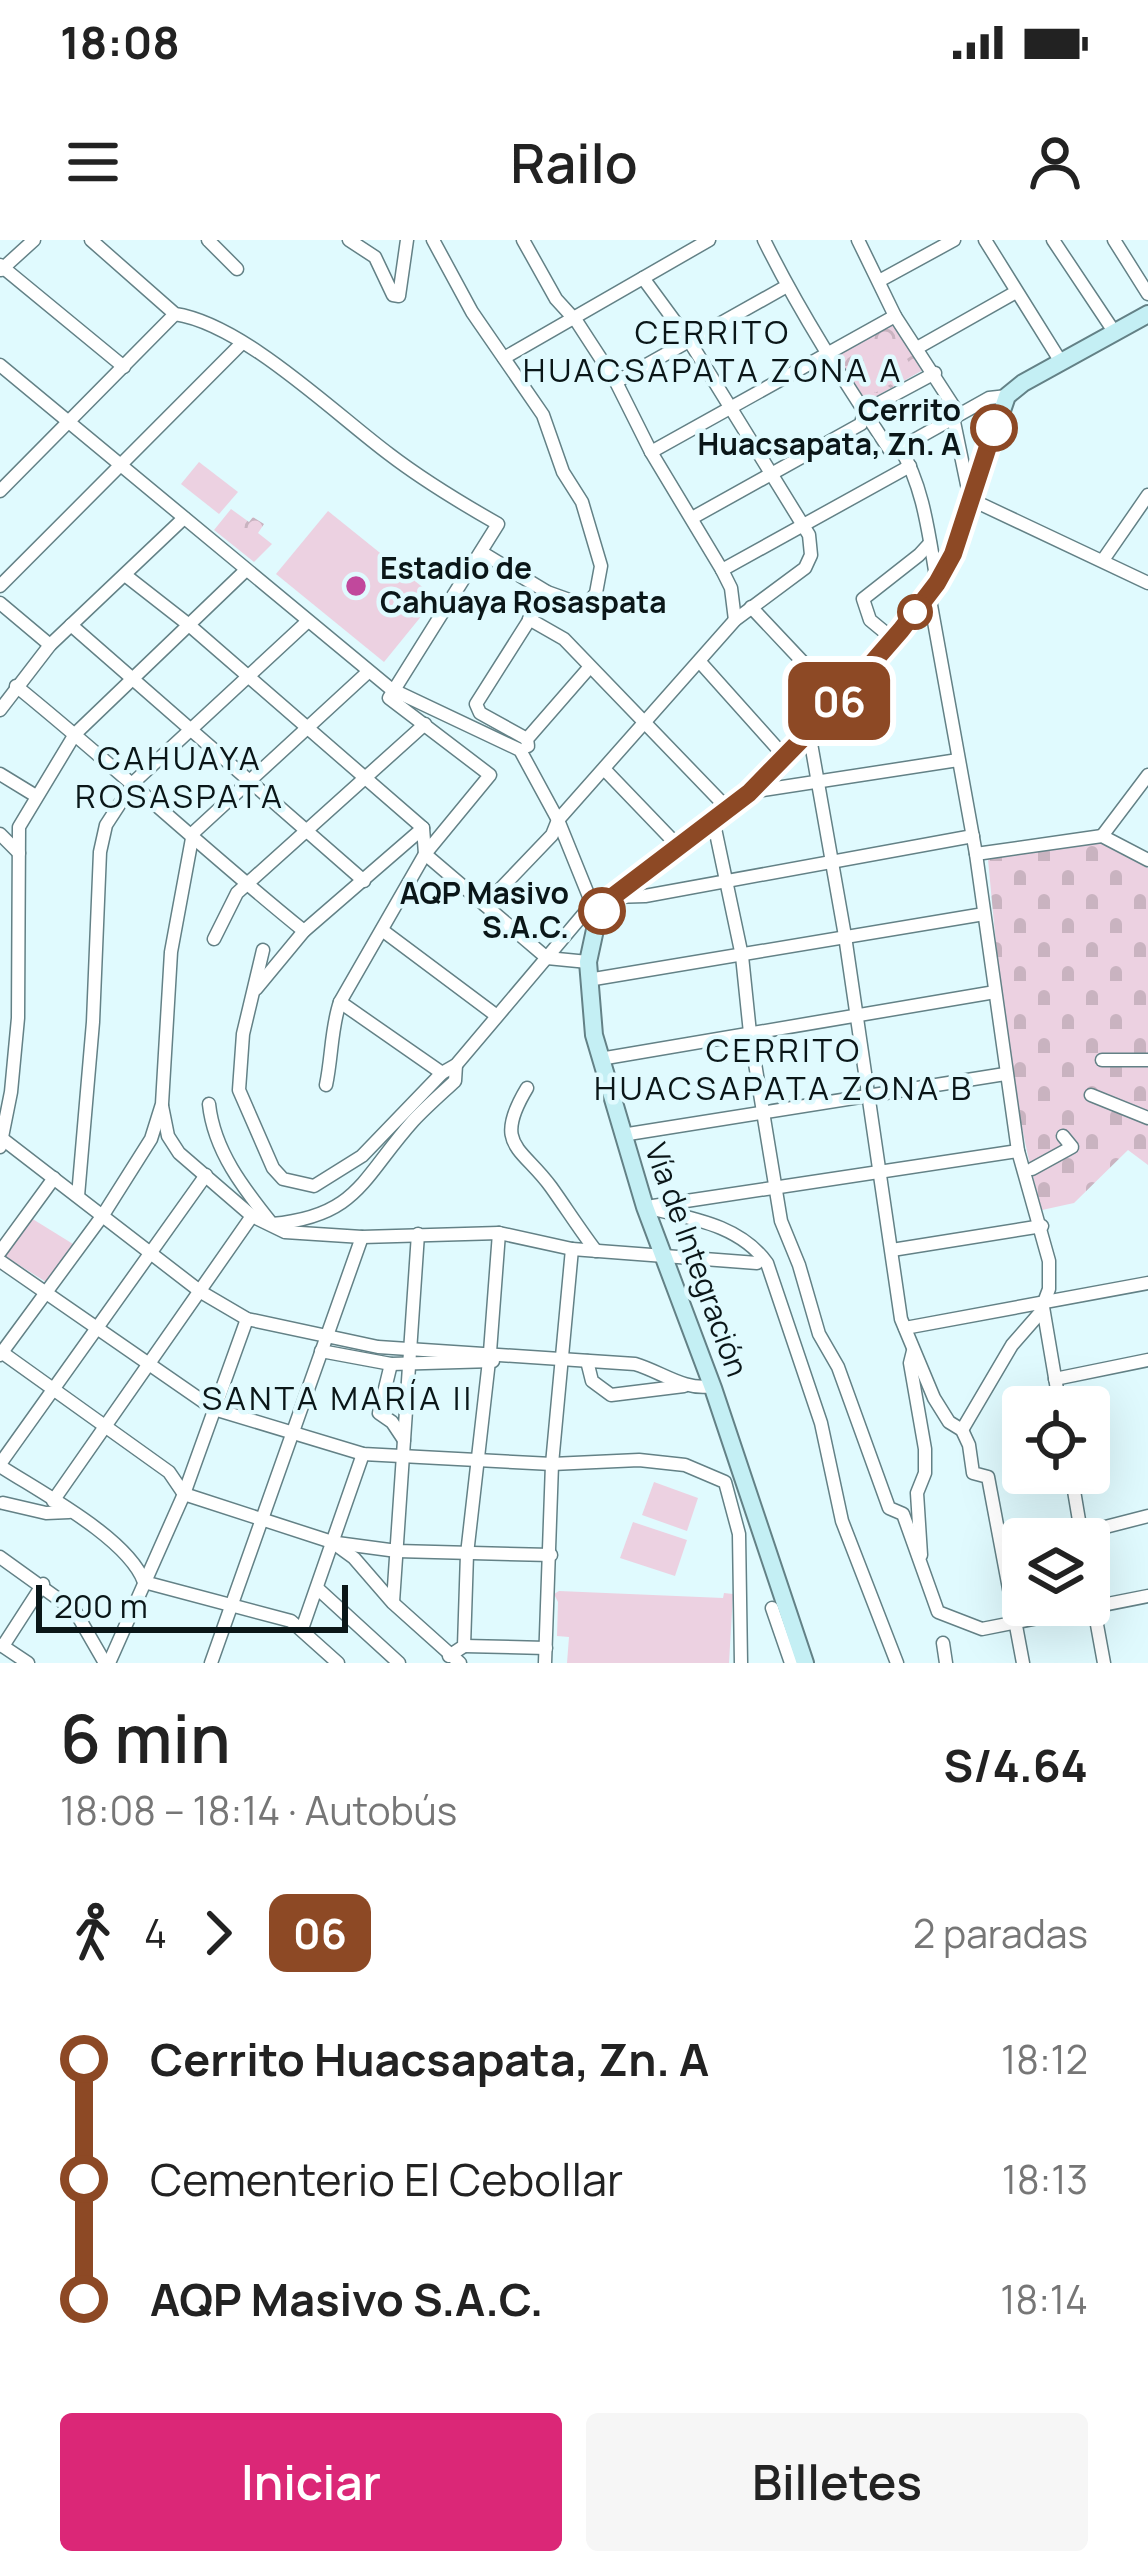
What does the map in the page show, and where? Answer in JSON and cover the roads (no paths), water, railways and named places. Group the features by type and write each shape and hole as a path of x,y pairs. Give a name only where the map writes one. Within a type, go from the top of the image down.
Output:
{"main road":[{"path":"601,904 749,793 893,639 953,554 1007,396 1148,314"},
{"name":"Vía de Integración","path":"601,904 588,971 594,1035 646,1207 806,1663"}],"street":[{"path":"34,240 1,268 124,367"},
{"path":"91,240 176,314 192,316 242,344 396,459 498,524 389,698 490,775 425,854 340,1002 326,1084"},
{"path":"208,240 237,269"},
{"path":"349,240 375,257 393,296 399,296 402,288 407,240"},
{"path":"433,240 472,312 547,423 562,472 582,502 602,566 596,593 586,606 547,592 481,552"},
{"path":"523,240 616,382 651,452 722,570 735,620"},
{"path":"671,240 680,256"},
{"path":"504,358 710,240"},
{"path":"764,240 787,286 889,449 900,448 988,398 1007,396"},
{"path":"858,240 895,316 956,410 953,417 970,499 1148,583"},
{"path":"879,281 954,240"},
{"path":"985,240 1060,362"},
{"path":"1053,240 1114,333"},
{"path":"1114,240 1148,294"},
{"path":"485,905 552,835 558,820 735,620 805,568 812,544 690,342 643,278"},
{"path":"616,382 787,286"},
{"path":"917,348 1016,292"},
{"path":"0,491 176,314"},
{"path":"651,452 895,316"},
{"path":"0,586 242,344"},
{"path":"3,374 124,464 391,689 520,750 601,904"},
{"path":"863,411 935,374"},
{"path":"692,518 861,424 863,411"},
{"path":"900,448 910,466 930,543 1005,1074 1018,1150 1049,1261 1049,1289 1043,1306 1012,1345 962,1430"},
{"path":"722,570 910,466"},
{"path":"1103,560 1148,495"},
{"path":"0,710 50,645 184,518"},
{"path":"893,639 870,620 862,598 930,543"},
{"path":"246,570 75,734 19,827 18,1018 1,1141 201,1292 247,1318 378,1347 490,1357"},
{"path":"125,575 424,828 425,854 547,958 588,971 742,956 984,914"},
{"path":"527,739 480,713 476,704 547,592"},
{"path":"0,603 50,645"},
{"path":"751,607 832,693 813,716 815,783 845,936 905,1328 934,1398 949,1421 962,1430 974,1473 988,1477 1002,1547"},
{"path":"529,619 564,639 588,669 648,722 721,814 727,881 781,1220 819,1334 838,1366 889,1508 903,1514 938,1612 982,1629 1002,1626"},
{"path":"78,1196 93,1022 100,852 106,825 134,782 308,621"},
{"path":"71,625 364,881"},
{"path":"700,662 784,757"},
{"path":"531,770 527,739 588,669"},
{"path":"368,671 193,833 171,952 162,1104 152,1139 103,1215 1,1353 169,1472 184,1495 332,1542 397,1550 551,1555"},
{"path":"16,686 304,931"},
{"path":"214,939 237,893 425,724"},
{"path":"749,793 958,760"},
{"path":"605,770 680,847"},
{"path":"0,774 36,796"},
{"path":"1102,836 1148,775"},
{"path":"253,992 304,931 424,828"},
{"path":"0,834 20,854"},
{"path":"262,950 243,1034 239,1090 273,1168 294,1184 314,1186 352,1164 442,1072 455,1065 547,958 601,904 973,836"},
{"path":"976,854 1102,836 1148,860"},
{"path":"382,931 497,1016"},
{"path":"601,1059 994,992"},
{"path":"340,1002 442,1072"},
{"path":"1102,1060 1148,1060"},
{"path":"272,1224 315,1218 347,1200 455,1081 455,1065"},
{"path":"622,1135 1005,1074"},
{"path":"527,1088 516,1106 514,1148 540,1173 596,1251"},
{"path":"1091,1095 1148,1118"},
{"path":"162,1104 168,1136 178,1153 253,1216 285,1232 362,1238 499,1233 572,1249 757,1263"},
{"path":"209,1104 211,1124 239,1185 272,1224"},
{"path":"1032,1169 1072,1147 1063,1136"},
{"path":"646,1207 1018,1150"},
{"path":"144,1582 138,1566 0,1465 206,1175"},
{"path":"54,1178 0,1256 214,1409 363,1454 552,1464 639,1460 685,1465 724,1482 739,1534 741,1663"},
{"path":"646,1207 725,1229 756,1247 767,1262 821,1423 842,1521 897,1663"},
{"path":"53,1501 253,1216"},
{"path":"892,1250 1042,1226"},
{"path":"332,1542 354,1558 393,1604 454,1659 464,1646 467,1554 499,1233"},
{"path":"393,1604 418,1234"},
{"path":"211,1663 362,1238"},
{"path":"464,1646 546,1655 552,1464 572,1249"},
{"path":"905,1328 1148,1283"},
{"path":"1043,1306 1056,1386"},
{"path":"107,1663 184,1495 247,1318"},
{"path":"913,1348 910,1363 925,1448 925,1473 917,1492 922,1574"},
{"path":"321,1351 409,1365 490,1357 635,1364 685,1386"},
{"path":"1055,1379 1148,1360"},
{"path":"587,1361 592,1382 610,1395 712,1386"},
{"path":"391,1364 379,1413 392,1421 404,1440"},
{"path":"302,1629 363,1454"},
{"path":"3,1503 46,1513 70,1512"},
{"path":"1110,1528 1148,1516"},
{"path":"0,1557 75,1611 107,1663"},
{"path":"144,1582 291,1621 338,1663"},
{"path":"28,1663 2,1645 43,1584"},
{"path":"317,1588 399,1663"},
{"path":"1110,1604 1148,1596"},
{"path":"772,1608 791,1663"},
{"path":"1017,1626 1023,1663"},
{"path":"1097,1626 1104,1663"},
{"path":"943,1643 946,1663"}],"place":[{"name":"Cerrito Huacsapata, Zn. A","path":"994,428"},
{"name":"Estadio de Cahuaya Rosaspata","path":"356,586"},
{"name":"AQP Masivo S.A.C.","path":"602,911"}],"district":[{"name":"CERRITO HUACSAPATA ZONA A","path":"713,351"},
{"name":"CAHUAYA ROSASPATA","path":"180,777"},
{"name":"CERRITO HUACSAPATA ZONA B","path":"784,1069"},
{"name":"SANTA MARÍA II","path":"338,1398"}]}
